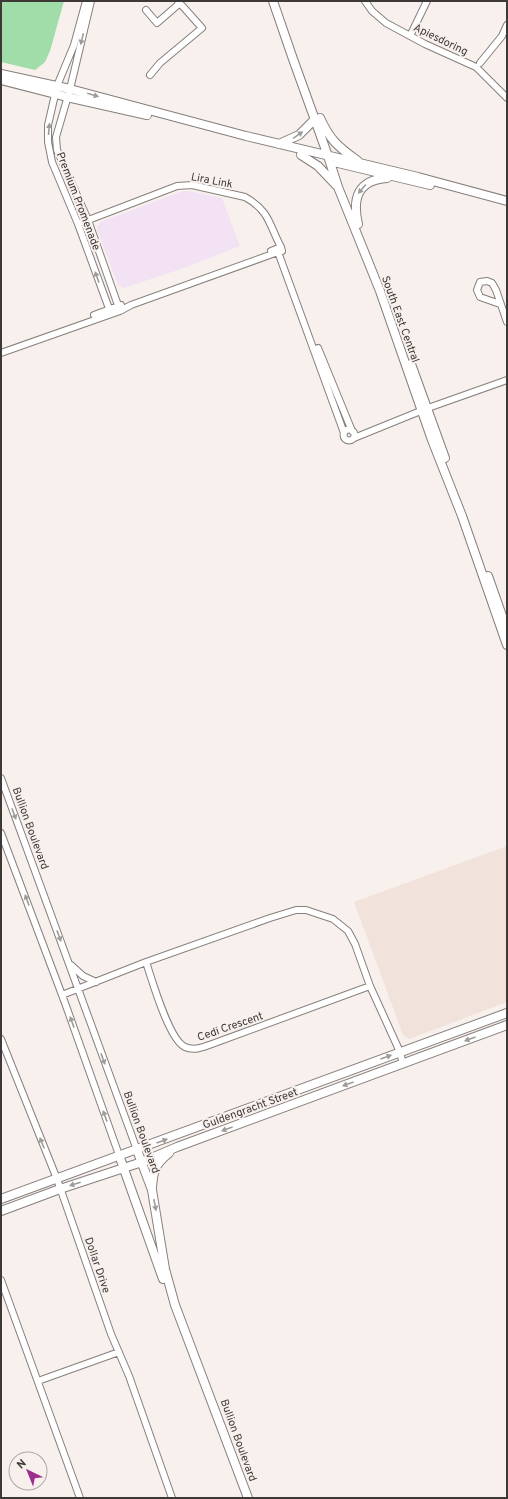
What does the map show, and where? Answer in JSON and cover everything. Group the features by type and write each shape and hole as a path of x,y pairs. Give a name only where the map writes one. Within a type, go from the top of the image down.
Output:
{"street":[{"name":"Premium Promenade","path":"86,1 74,45 56,90 48,125 49,151 78,224 110,312"},
{"name":"Premium Promenade","path":"91,1 56,138 57,150 88,220 119,309"},
{"name":"South East Central","path":"273,1 358,224 507,645"},
{"name":"South East Central","path":"278,1 286,31 317,118"},
{"name":"Apiesdoring","path":"365,1 372,11 386,23 476,67 507,98"},
{"path":"410,36 427,1"},
{"path":"146,10 157,23 179,2 202,28 160,63 150,75"},
{"path":"480,63 502,36 507,25"},
{"path":"1,74 56,90 278,144 396,178 507,201"},
{"path":"1,80 56,90"},
{"path":"68,93 301,156 364,164 477,192 486,196"},
{"path":"278,144 299,135 317,118 336,144 344,152 364,164"},
{"path":"301,156 318,166 338,187"},
{"name":"South East Central","path":"332,159 338,187 380,291 457,493 507,630"},
{"path":"358,224 355,204 361,189 373,180 396,178"},
{"name":"Lira Link","path":"78,224 177,186 192,185 245,197 251,200 262,210 269,220 279,250"},
{"path":"119,309 279,250"},
{"path":"1,348 131,305 265,257 279,250"},
{"path":"279,250 330,381 353,433 350,440 347,440 344,437 344,433 279,250"},
{"path":"500,304 507,322"},
{"path":"1,353 110,312"},
{"path":"344,433 348,430 353,433 369,431 507,380"},
{"name":"Bullion Boulevard","path":"1,778 152,1190 159,1225 165,1270 175,1305 248,1498"},
{"name":"Bullion Boulevard","path":"1,833 62,995 123,1169 243,1498"},
{"path":"62,995 146,962 286,913 296,910 306,910 333,919 348,931 355,944 370,986 400,1052 403,1064"},
{"name":"Cedi Crescent","path":"146,962 158,997 175,1038 180,1044 190,1049 212,1044 370,986"},
{"path":"68,963 83,976 96,982"},
{"name":"Guldengracht Street","path":"1,1199 507,1014"},
{"name":"Guldengracht Street","path":"1,1211 60,1189 123,1169 177,1147 507,1025"},
{"name":"Dollar Drive","path":"1,1039 57,1179 172,1498"},
{"path":"152,1190 156,1165 177,1147"},
{"path":"1,1280 80,1498"},
{"path":"38,1380 119,1352"}],"shaded area":[{"path":"183,191 222,198 240,246 184,268 124,288 118,285 97,229 100,222"},
{"path":"507,846 507,1002 409,1039 403,1035 354,902"}],"green space":[{"path":"1,1 64,1 50,51 45,62 35,70 1,62"}]}
